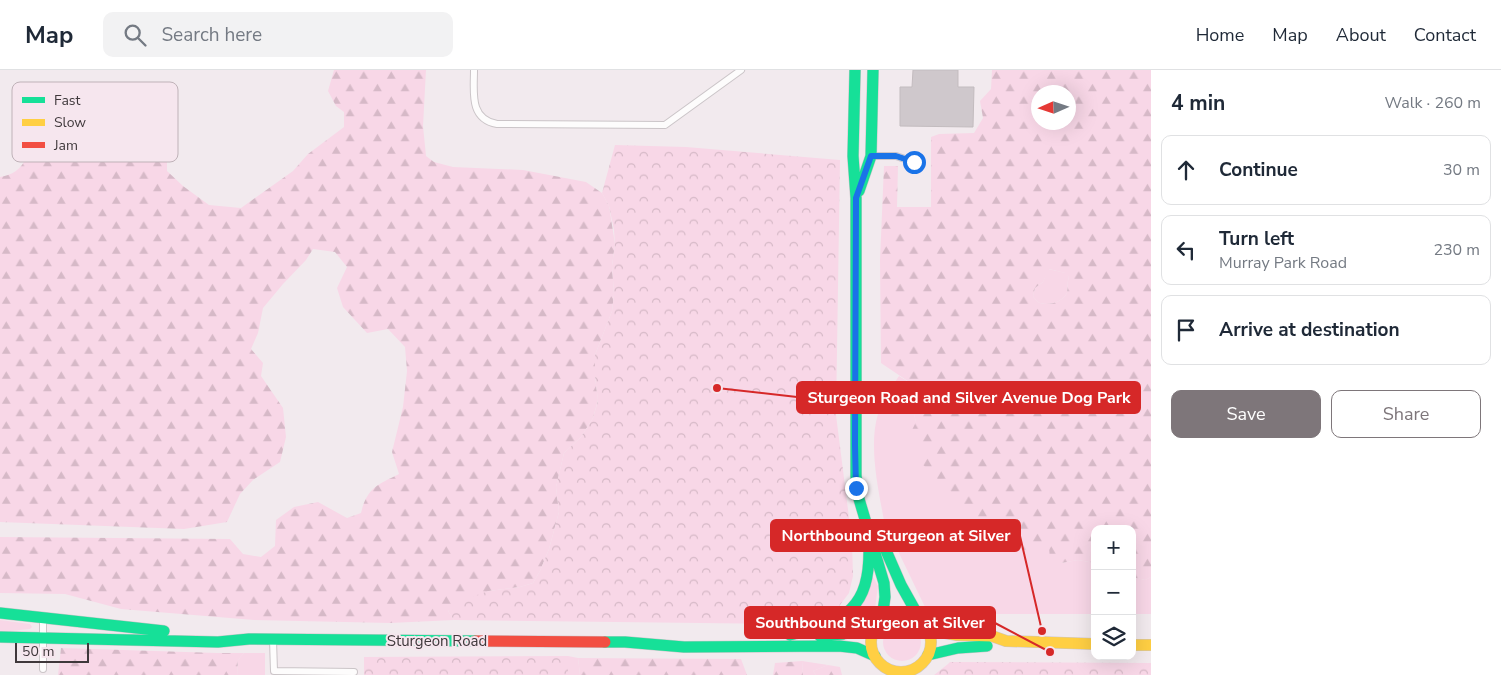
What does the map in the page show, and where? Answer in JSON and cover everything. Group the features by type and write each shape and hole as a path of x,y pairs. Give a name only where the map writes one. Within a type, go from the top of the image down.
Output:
{"main road":[{"path":"855,70 853,156 856,198 856,488 884,583 885,597 880,621"},
{"path":"856,198 871,156 873,70"},
{"path":"855,445 861,480 873,516 899,580 931,640 917,675"},
{"path":"790,635 816,630 838,620 850,612 856,605 863,592 870,559 867,524"},
{"path":"890,675 879,660 872,645 872,639 875,628 880,621 891,614 901,612 912,614 945,633 992,636 1006,641 1091,644"},
{"name":"Sturgeon Road","path":"0,614 217,635 249,640"},
{"name":"Sturgeon Road","path":"625,642 683,636 840,635 854,632 880,621"},
{"name":"Sturgeon Road","path":"0,638 218,642 249,640 625,642 684,647 839,646 857,648 879,660"},
{"path":"879,660 892,670 902,672 913,669 925,659 958,648 992,646 1006,641"},
{"path":"1136,645 1151,645"}],"lane":[{"path":"474,70 474,100 476,108 483,120 489,123 665,125 741,70"},
{"path":"853,156 896,156 914,162"},
{"path":"43,617 43,669"},
{"path":"273,640 274,671 354,672"}],"green space":[{"path":"334,70 426,70 423,126 426,156 434,162 453,167 523,170 586,182 602,193 609,206 615,244 612,266 614,294 612,311 595,355 598,400 593,418 581,437 564,453 556,487 559,512 549,549 533,583 520,587 489,591 448,611 454,620 390,623 254,620 121,609 65,594 0,593 0,537 230,539 243,554 261,557 275,546 276,520 294,507 318,502 347,518 361,513 366,498 374,488 399,474 392,452 403,407 407,371 405,347 388,329 367,333 343,307 337,288 347,267 335,252 313,249 306,260 263,308 258,333 251,349 263,363 261,376 283,408 286,437 280,462 253,480 240,494 227,522 184,529 0,522 0,177 9,175 20,168 24,162 167,162 167,171 183,186 209,205 241,208 293,171 308,154 344,127 344,112 336,106 328,91"},
{"path":"992,70 1151,70 1151,577 1145,580 1136,578 1136,525 1091,525 1091,562 1078,560 1061,563 1050,560 1049,547 1041,542 1025,550 992,531 922,464 912,430 916,422 911,403 915,386 881,363 880,260 884,166 898,166 897,207 931,207 931,137 939,134 974,133 983,118 980,101 991,89","holes":["1049,269 1065,273 1069,277 1065,296 1050,304 1038,302 1033,296 1035,288 1043,282"]},
{"path":"615,145 686,147 840,160 836,415 852,541 853,576 849,593 837,609 818,620 796,624 454,620 448,611 465,599 489,591 520,587 533,583 549,549 559,512 556,487 564,453 581,437 593,418 598,401 595,355 612,311 614,294 612,266 615,244 609,206 602,193"},
{"path":"1048,269 1066,273 1069,277 1065,296 1058,301 1046,304 1038,302 1033,296 1035,288 1043,282"},
{"path":"899,376 915,386 911,403 916,422 1040,541 1049,546 1061,563 1078,560 1091,562 1091,614 958,614 944,624 931,614 925,607 885,526 874,455 875,427 884,399"},
{"path":"873,577 878,586 874,616 836,630"},
{"path":"1151,577 1151,614 1136,614 1136,578 1145,580"},
{"path":"0,620 30,624 32,627 30,629 0,632"},
{"path":"902,623 915,629 921,642 915,655 902,661 889,655 883,642 889,629"},
{"path":"61,648 244,653 238,660 237,675 58,675"},
{"path":"244,653 265,653 265,675 237,675 238,660"},
{"path":"568,656 578,658 580,675 564,675"},
{"path":"568,656 568,675 364,675 364,657"},
{"path":"578,658 741,659 747,675 580,675"},
{"path":"802,661 828,665 813,671 816,675 803,675"},
{"path":"802,661 803,675 773,675 775,663"},
{"path":"950,662 1151,663 1151,675 934,675"},
{"path":"828,665 840,667 842,675 816,675 813,671"}],"building":[{"path":"913,70 958,70 958,87 974,87 973,127 900,126 900,87 912,87"}],"traffic: fast":[{"path":"855,70 853,156 856,198 856,476 859,499 884,583 885,597 882,619"},
{"path":"859,191 871,156 873,70"},
{"path":"884,546 901,585 920,619"},
{"path":"790,635 826,624 851,609 865,585 869,547"},
{"path":"0,613 164,631"},
{"path":"820,636 843,634 878,623"},
{"path":"0,637 218,642 249,639 475,641"},
{"path":"605,642 684,647 839,646 857,648 875,656"},
{"path":"928,655 958,648 987,646"}],"traffic: slow":[{"path":"901,612 917,617 922,621 926,626 931,642 926,658 922,663 917,667 901,672 885,667 880,663 876,658 871,642 876,626 880,621 885,617 901,612"},
{"path":"926,625 945,633 992,636 1006,641 1091,644"},
{"path":"1136,645 1151,645"}],"traffic: jam":[{"path":"475,641 605,642"}],"place":[{"name":"Sturgeon Road and Silver Avenue Dog Park","path":"717,388"},
{"name":"Northbound Sturgeon at Silver","path":"1042,631"},
{"name":"Southbound Sturgeon at Silver","path":"1050,652"}],"route":[{"path":"856,488 856,198 871,156 896,156 914,162"}]}
